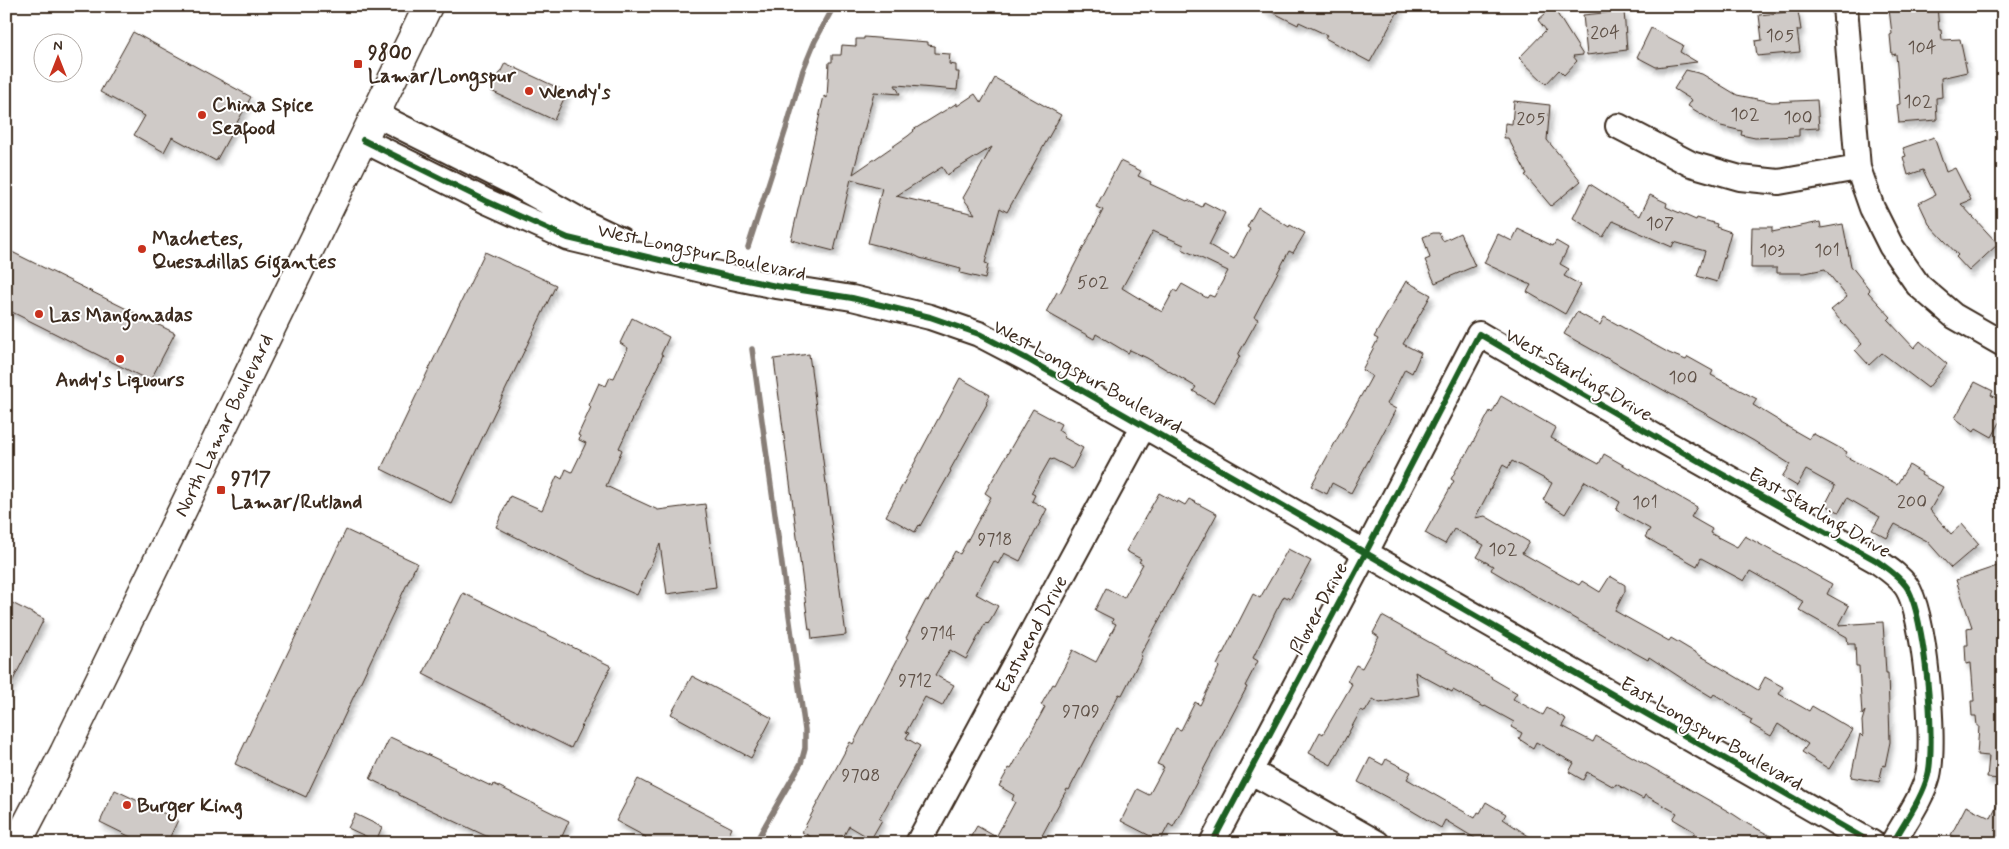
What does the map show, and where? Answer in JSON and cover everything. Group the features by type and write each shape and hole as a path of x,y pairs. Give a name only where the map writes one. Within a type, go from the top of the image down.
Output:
{"main road":[{"name":"North Lamar Boulevard","path":"16,843 64,753 428,6"}],"street":[{"path":"1844,6 1858,168 1872,208 1891,246 1918,285 1954,316 2003,344"},
{"name":"West Longspur Boulevard","path":"375,114 658,259"},
{"path":"1618,126 1691,164 1740,178 1779,182 1858,168"},
{"name":"West Longspur Boulevard","path":"363,140 486,202 568,238 768,284 852,298 930,317 979,334 1144,425 1536,652"},
{"name":"West Starling Drive","path":"1479,334 1663,441"},
{"name":"Plover Drive","path":"1212,843 1479,334"},
{"name":"Eastwend Drive","path":"918,843 1144,425"},
{"name":"East Starling Drive","path":"1663,441 1877,562 1907,586 1916,607 1921,630 1931,733 1931,752 1928,775 1918,799 1893,843"},
{"name":"East Longspur Boulevard","path":"1536,652 1872,843"},
{"path":"1250,771 1377,843"}],"building":[{"path":"1260,6 1401,6 1370,62 1325,38 1327,35 1299,22 1298,25"},
{"path":"1891,6 1937,6 1939,30 1941,30 1942,40 1960,39 1967,72 1941,78 1942,97 1936,98 1937,120 1899,123 1897,105 1900,104 1896,54 1892,55 1890,35 1892,34 1889,9 1891,9"},
{"path":"1553,7 1583,55 1573,56 1577,61 1564,75 1559,70 1546,84 1519,58 1546,30 1538,20"},
{"path":"1624,11 1627,50 1587,55 1583,15"},
{"path":"1798,11 1801,30 1797,30 1800,52 1757,56 1755,41 1762,40 1759,15"},
{"path":"1651,28 1683,45 1680,52 1697,62 1656,67 1637,57"},
{"path":"133,32 251,97 216,161 172,137 164,152 134,135 145,116 100,92"},
{"path":"864,37 928,42 928,45 935,46 935,53 950,54 949,64 956,65 956,72 959,72 957,90 895,85 900,94 874,92 853,174 908,136 913,130 957,103 957,106 975,94 981,103 995,78 1061,115 1007,212 1000,208 985,263 988,264 985,279 960,273 961,269 868,243 882,188 851,179 834,251 791,240 824,96 827,98 829,62 832,62 832,55 841,55 842,45 856,46 856,39 864,39","holes":["992,147 963,198 975,214 896,196 942,167 947,175"]},
{"name":"Wendy's","path":"505,63 567,92 554,120 491,91"},
{"path":"1686,70 1702,74 1737,95 1772,102 1817,100 1819,128 1799,129 1799,136 1755,138 1741,135 1742,131 1721,126 1688,106 1692,100 1674,89"},
{"path":"1514,101 1550,105 1547,140 1581,181 1551,206 1525,175 1527,174 1508,138 1504,138 1505,123 1512,124"},
{"path":"1934,137 1946,172 1955,168 1971,200 1961,204 1998,244 1969,271 1956,257 1958,255 1929,224 1919,203 1935,195 1923,170 1908,175 1903,157 1906,156 1903,148"},
{"path":"1120,161 1141,171 1138,176 1151,182 1150,184 1202,207 1204,202 1225,213 1209,245 1234,259 1250,229 1247,227 1258,207 1289,227 1290,225 1305,233 1293,253 1289,251 1254,317 1258,319 1238,355 1240,356 1213,403 1193,391 1196,387 1147,358 1130,350 1128,353 1096,334 1094,339 1046,312 1057,292 1060,293 1103,210 1096,207","holes":["1153,231 1184,245 1182,249 1228,271 1214,297 1209,295 1207,298 1182,284 1177,292 1174,290 1162,312 1122,288"]},
{"path":"1590,184 1640,216 1650,195 1667,203 1666,207 1696,220 1697,218 1717,224 1716,227 1731,232 1717,282 1697,276 1705,251 1674,242 1672,247 1613,221 1603,237 1573,218"},
{"path":"1820,222 1821,228 1843,224 1851,266 1870,290 1868,292 1891,317 1888,320 1914,348 1920,341 1947,364 1928,388 1882,353 1869,365 1855,350 1862,344 1831,310 1847,297 1825,269 1805,273 1777,273 1777,268 1751,268 1752,227 1772,227 1772,232"},
{"path":"1518,229 1553,246 1556,241 1568,248 1560,264 1569,269 1564,276 1581,285 1565,314 1527,292 1531,285 1484,263 1498,234 1512,241"},
{"path":"1439,233 1443,241 1460,233 1475,266 1435,283 1425,260 1430,258 1423,237"},
{"path":"6,249 175,333 150,381 6,309"},
{"path":"485,252 556,285 451,503 381,469"},
{"path":"1406,281 1431,295 1403,344 1421,353 1412,373 1405,369 1387,404 1396,409 1351,493 1332,483 1327,494 1311,486 1372,376 1362,370 1378,339 1374,337"},
{"path":"1577,312 1600,325 1604,317 1669,353 1686,360 1688,357 1713,371 1711,375 1757,399 1753,405 1781,423 1809,439 1812,433 1847,452 1845,456 1897,484 1909,465 1922,473 1921,475 1943,487 1930,510 1951,534 1962,524 1979,544 1951,568 1927,541 1895,524 1887,538 1872,530 1880,517 1847,498 1839,512 1825,505 1835,486 1806,470 1797,486 1782,477 1790,464 1754,441 1564,334"},
{"path":"632,318 669,337 661,354 663,355 619,448 622,450 606,486 658,510 705,504 716,587 667,594 660,544 637,595 585,572 496,527 510,496 542,510 557,476 562,479 566,469 572,472 586,443 579,440 580,436 578,435 591,407 589,405 599,383 606,386 610,377 614,378 628,348 620,343"},
{"path":"809,354 846,635 812,639 811,629 809,630 774,359"},
{"path":"960,378 990,395 951,471 915,532 886,516"},
{"path":"1975,382 1993,391 1991,395 2003,402 2003,417 1992,437 1976,428 1974,432 1955,418"},
{"path":"1501,396 1556,428 1551,438 1599,464 1604,454 1697,507 1691,517 1712,529 1710,533 1737,547 1745,536 1832,584 1827,594 1849,606 1839,625 1883,622 1886,673 1888,673 1890,742 1885,766 1883,765 1879,782 1851,777 1860,734 1863,737 1862,721 1865,711 1862,715 1859,666 1856,666 1855,644 1848,644 1847,637 1799,610 1804,602 1750,571 1744,581 1701,558 1697,566 1645,537 1650,529 1616,510 1620,502 1585,481 1565,514 1543,500 1552,483 1512,461 1508,468 1503,465 1475,518 1485,516 1529,542 1522,553 1579,585 1582,581 1600,592 1610,576 1625,585 1625,591 1615,611 1669,641 1671,638 1758,690 1765,677 1783,687 1779,694 1809,711 1812,706 1853,730 1829,769 1802,752 1808,744 1778,724 1771,736 1750,724 1752,720 1743,715 1745,713 1714,694 1712,697 1649,657 1648,660 1491,570 1493,566 1477,557 1484,545 1454,529 1445,544 1425,533 1454,481 1451,479 1490,411 1492,413"},
{"path":"1033,409 1061,424 1058,430 1065,435 1063,437 1083,448 1072,469 1050,459 1031,493 1035,495 1032,501 1047,509 1020,561 1004,553 998,564 994,561 976,594 998,606 988,624 986,622 966,659 950,650 935,675 954,685 942,706 925,697 906,732 909,733 906,738 920,746 879,819 882,820 871,839 849,826 840,843 822,843 802,832 850,742 853,744 908,639 906,638 926,600 928,601 955,551 960,554 991,497 985,493"},
{"path":"1159,493 1177,503 1178,501 1185,505 1189,499 1217,514 1140,655 1142,656 1122,695 1119,694 1069,790 1067,789 1038,843 967,843 977,826 996,837 1015,802 1012,800 1014,795 999,786 1009,768 1011,769 1045,707 1041,705 1053,684 1055,685 1073,650 1096,662 1116,624 1112,622 1113,619 1095,610 1106,588 1124,598 1143,564 1139,562 1141,559 1126,551"},
{"path":"346,530 417,563 306,797 235,764"},
{"path":"1288,549 1311,561 1290,599 1284,596 1276,611 1253,658 1258,661 1245,686 1247,687 1173,827 1169,824 1160,841 1121,821 1137,789 1149,795 1164,767 1157,764 1176,728 1181,730 1195,702 1200,705 1219,667 1217,665 1253,594 1260,598"},
{"path":"2003,564 2003,611 1999,612 2003,642 2003,779 1987,778 1989,756 1977,755 1979,726 1977,726 1976,716 1972,716 1971,701 1974,701 1971,663 1966,664 1965,645 1968,645 1967,628 1972,627 1956,580"},
{"path":"463,593 611,666 571,748 423,674"},
{"path":"6,600 44,619 6,694"},
{"path":"1382,616 1492,677 1517,693 1513,699 1543,715 1547,708 1566,719 1562,726 1593,742 1596,736 1784,843 1689,843 1695,832 1673,819 1677,813 1645,795 1643,799 1616,784 1614,787 1587,772 1583,780 1569,772 1574,763 1536,742 1533,748 1519,739 1522,733 1511,727 1514,722 1415,672 1419,695 1380,703 1373,699 1365,712 1361,710 1331,765 1309,753 1320,732 1323,734 1352,684 1347,681 1356,665 1362,668 1379,637 1373,633"},
{"path":"692,676 772,718 751,758 671,714"},
{"path":"390,737 493,787 494,784 569,821 559,843 501,843 399,795 399,793 370,779"},
{"path":"1370,758 1383,765 1386,759 1411,772 1407,779 1475,818 1486,802 1506,814 1503,819 1539,843 1483,843 1445,820 1441,828 1358,782"},
{"path":"638,779 732,828 725,843 643,843 646,837 616,821"},
{"name":"Burger King","path":"115,790 178,820 167,843 143,843 100,822"},
{"path":"2003,794 2003,834 1998,843 1967,843 1951,835 1966,806 1991,818"},
{"path":"355,814 382,827 376,841 348,828"}],"waterway":[{"path":"748,247 803,70 815,41 834,6"},
{"path":"752,349 805,730 805,748 801,763 755,843"}],"cycle path":[{"path":"363,140 486,201 568,238 727,276 852,298 930,317 979,334 1027,359 1872,843"},
{"path":"1212,843 1479,334 1663,441 1877,561 1903,582 1913,600 1919,622 1927,678 1931,736 1928,775 1922,793 1893,843"}],"place":[{"name":"9800 Lamar/Longspur","path":"358,64"},
{"name":"Wendy's","path":"529,91"},
{"name":"China Spice Seafood","path":"202,115"},
{"name":"Machetes, Quesadillas Gigantes","path":"142,249"},
{"name":"Las Mangonadas","path":"39,314"},
{"name":"Andy's Liquours","path":"120,359"},
{"name":"9717 Lamar/Rutland","path":"221,490"},
{"name":"Burger King","path":"127,805"}]}
